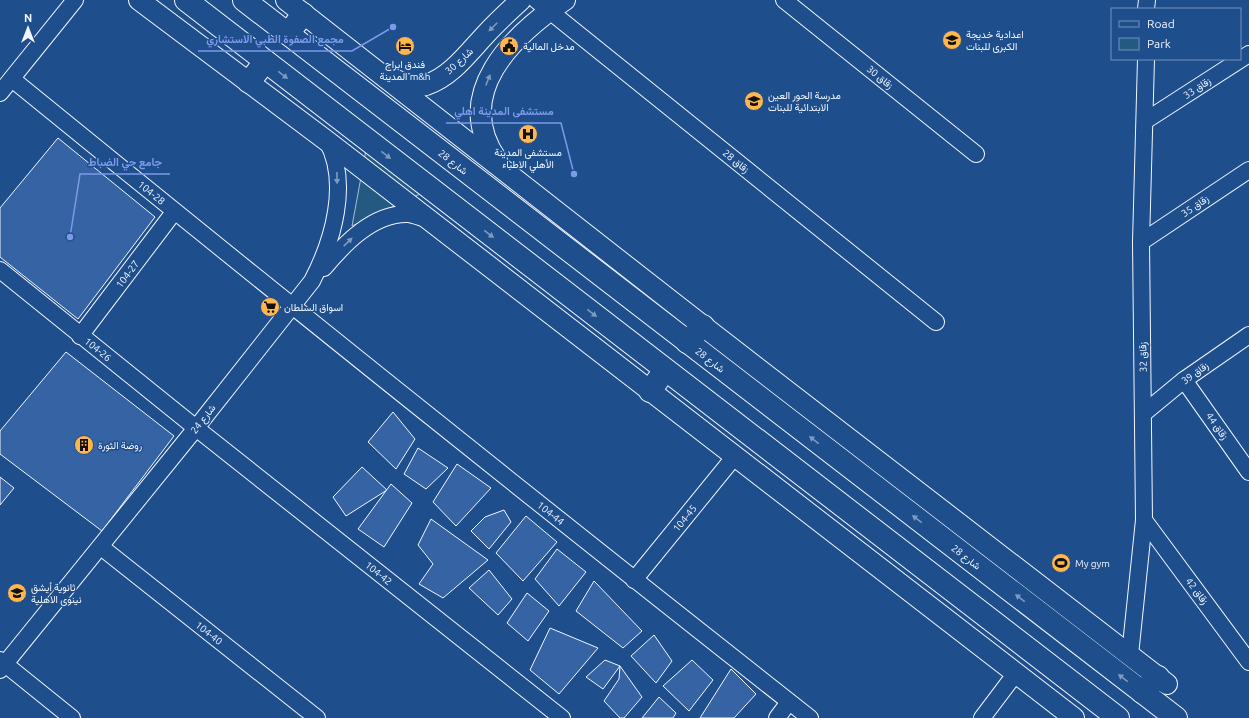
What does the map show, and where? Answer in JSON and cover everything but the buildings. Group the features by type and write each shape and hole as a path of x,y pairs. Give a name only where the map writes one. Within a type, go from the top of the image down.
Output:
{"highway":[{"path":"186,0 1118,718"},
{"name":"شارع 28","path":"244,0 1176,718"},
{"path":"288,34 303,14"},
{"path":"249,82 265,62"},
{"path":"687,342 703,326"},
{"path":"650,391 665,370"},
{"path":"1142,692 1163,680"}],"main road":[{"path":"139,0 327,141 426,219 1074,718"},
{"path":"286,0 503,168 703,326 1163,680"},
{"name":"شارع 30","path":"363,60 401,83 412,86 425,85 437,80 451,70 501,18 521,0"},
{"path":"503,168 487,144 483,132 480,117 486,85 497,63 507,49 533,23 542,6 565,0"}],"street":[{"path":"0,93 75,0"},
{"name":"زقاق 30","path":"784,0 976,154"},
{"name":"زقاق 28","path":"542,6 567,24 936,322"},
{"name":"زقاق 32","path":"1130,655 1144,520 1141,242 1146,60"},
{"name":"زقاق 33","path":"1145,121 1240,60"},
{"name":"104-28","path":"12,79 174,212 292,306"},
{"name":"شارع 24","path":"2,665 101,547 312,281 324,258 334,228 337,194 336,161 327,141"},
{"name":"زقاق 35","path":"1141,242 1249,170"},
{"name":"104-27","path":"80,336 174,212"},
{"path":"312,281 352,238 374,223 393,216 408,214 426,219"},
{"name":"104-26","path":"0,270 196,428"},
{"name":"104-44","path":"292,306 634,580 810,718"},
{"name":"زقاق 39","path":"1144,413 1184,380 1249,335"},
{"name":"زقاق 44","path":"1184,380 1248,470"},
{"name":"104-42","path":"196,428 562,718"},
{"name":"104-45","path":"634,580 735,456"},
{"name":"زقاق 42","path":"1144,520 1249,662"},
{"name":"104-40","path":"101,547 317,718"},
{"path":"2,665 72,718"},
{"path":"982,718 1016,673"},
{"path":"777,718 790,702"}],"green space":[{"path":"366,150 422,193 352,226"}],"place":[{"name":"مجمع الصفوة الطبي الاستشاري","path":"393,27"},
{"name":"اعدادية خديجة الكبرى للبنات","path":"952,40"},
{"name":"فندق ابراج المدينة m&h","path":"405,46"},
{"name":"مدخل المالية","path":"509,46"},
{"name":"مدرسة الحور العين الابتدائية للبنات","path":"754,101"},
{"name":"مستشفى المدينة الأهلي الاطباء","path":"528,134"},
{"name":"مستشفى المدينة اهلي","path":"574,174"},
{"name":"جامع حي الضباط","path":"70,237"},
{"name":"اسواق السلطان","path":"270,307"},
{"name":"روضة الثورة","path":"84,445"},
{"name":"My gym","path":"1061,563"},
{"name":"ثانوية أيشق نينوى الاهلية","path":"17,593"}]}
